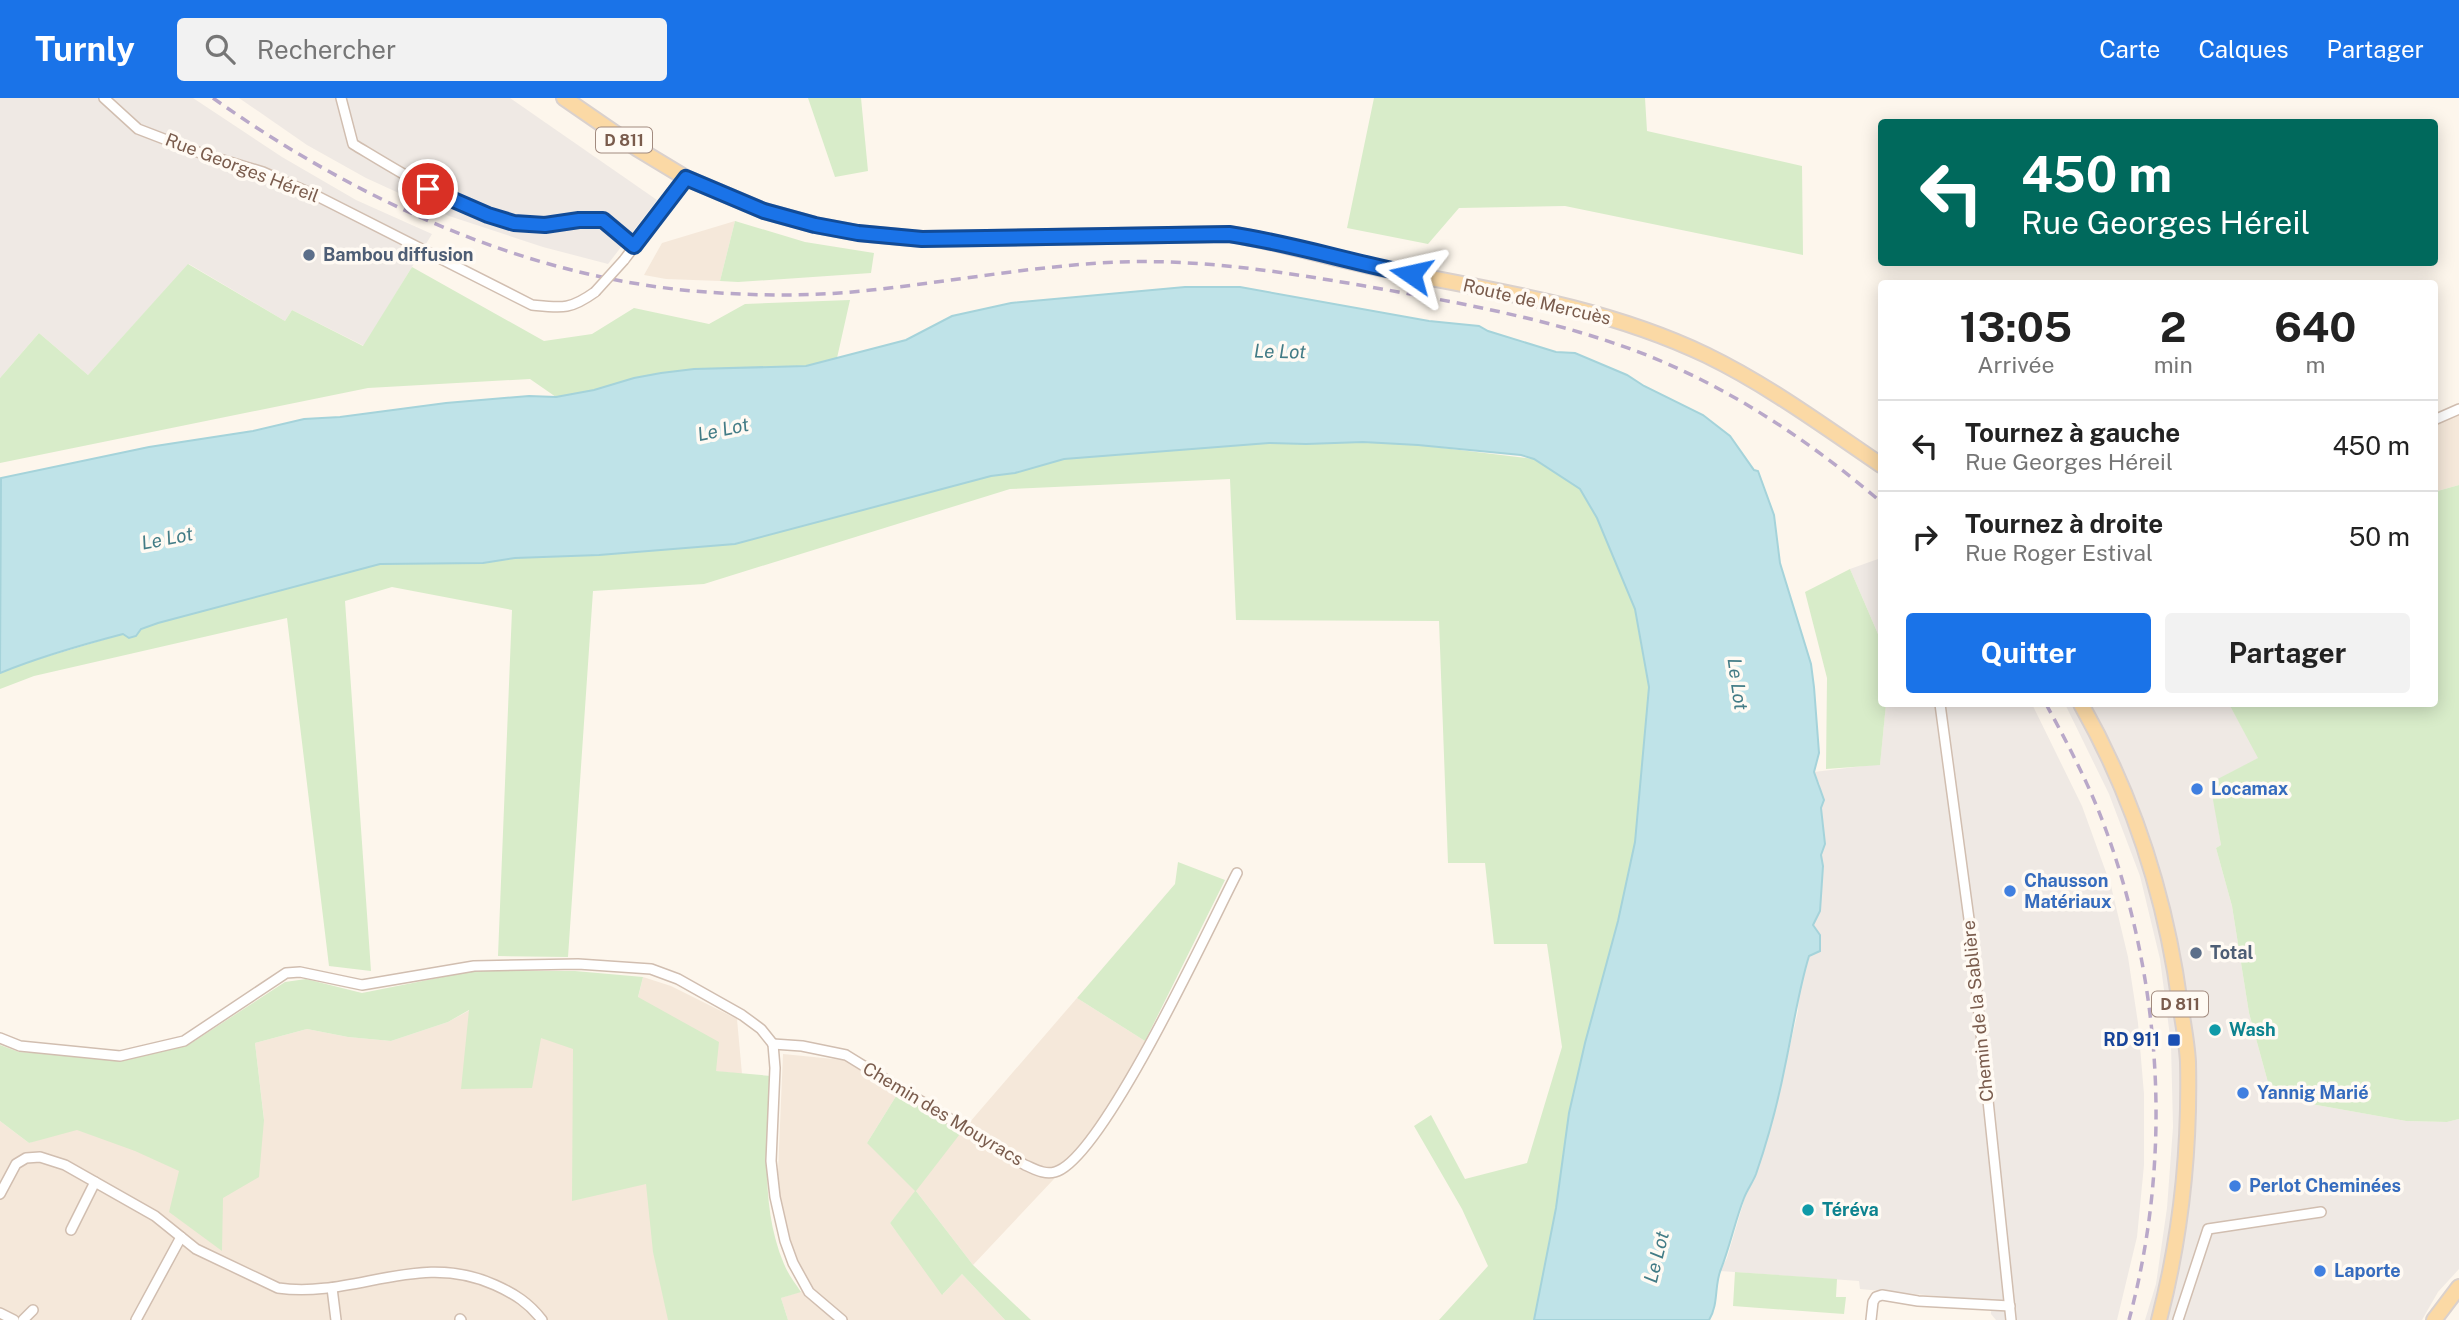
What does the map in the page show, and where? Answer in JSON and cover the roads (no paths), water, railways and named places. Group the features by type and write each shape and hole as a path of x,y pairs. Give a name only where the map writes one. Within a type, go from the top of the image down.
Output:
{"main road":[{"name":"Route de Mercuès","path":"564,98 686,178 764,211 815,225 858,233 922,239 1229,234 1266,240 1360,264 1563,304 1616,319 1715,359 1802,411 1878,464"},
{"name":"D 811","path":"2083,707 2101,739 2148,855 2172,953 2187,1053 2185,1178 2178,1233 2159,1320"},
{"path":"2434,1320 2459,1287"}],"street":[{"name":"Rue Georges Héreil","path":"104,98 138,129 203,154 262,172 319,197 532,305 569,307 577,305 595,292 624,260 686,178"},
{"path":"341,98 353,144 428,189 488,215 514,223 545,225 603,220 634,246"},
{"path":"2438,418 2459,409"},
{"name":"Chemin de la Sablière","path":"1940,707 1969,919 2011,1320"},
{"name":"Chemin des Mouyracs","path":"773,1044 846,1055 1025,1165 1045,1173 1057,1172 1073,1160 1103,1124 1131,1080 1237,873"},
{"path":"0,1038 20,1046 120,1056 184,1041 286,973 300,972 362,985 474,966 578,964 650,969 678,979 742,1015 761,1029 773,1044 775,1068 771,1161 785,1241 793,1263 809,1292 842,1320"},
{"path":"0,1194 2,1181 16,1164 26,1158 40,1157 65,1165 155,1216 196,1249 278,1288 332,1288 429,1271 475,1275 512,1292 532,1306 542,1320"},
{"path":"71,1230 95,1182"},
{"path":"2178,1320 2208,1229 2321,1212"},
{"path":"136,1320 181,1237"},
{"path":"332,1288 336,1320"},
{"path":"1871,1320 1872,1302 1882,1295 1918,1301 2010,1306"},
{"path":"23,1320 33,1310"},
{"path":"0,1313 14,1320"}],"water":[{"name":"Le Lot","path":"1185,287 1240,287 1429,321 1479,326 1556,352 1575,353 1627,375 1703,415 1730,436 1754,470 1758,471 1774,515 1780,563 1811,664 1814,687 1819,753 1814,772 1824,800 1821,808 1825,844 1821,855 1823,866 1820,911 1813,925 1820,935 1820,951 1809,956 1772,1120 1756,1174 1745,1195 1719,1275 1714,1308 1709,1320 1534,1320 1556,1208 1569,1113 1618,921 1635,842 1649,687 1635,609 1597,518 1580,489 1534,459 1521,455 1363,442 1269,443 1064,459 735,544 599,555 515,558 483,563 380,564 158,623 141,629 136,636 129,638 123,634 107,638 0,673 1,478 149,447 253,431 304,419 446,403 529,396 556,397 594,390 634,378 694,369 806,366 906,340 952,316 1011,303"}],"railway":[{"path":"213,98 323,168 381,199 441,226 564,268 628,282 715,293 804,295 871,290 1071,265 1167,262 1299,275 1509,314 1615,343 1712,385 1800,439 1878,500"},
{"path":"2048,707 2079,767 2107,833 2126,892 2150,1013 2156,1137 2152,1198 2143,1260 2129,1320"}],"place":[{"name":"Bambou diffusion","path":"309,255"},
{"name":"Locamax","path":"2197,789"},
{"name":"Chausson Matériaux","path":"2010,891"},
{"name":"Total","path":"2196,953"},
{"name":"Wash","path":"2215,1030"},
{"name":"RD 911","path":"2174,1040"},
{"name":"Yannig Marié","path":"2243,1093"},
{"name":"Perlot Cheminées","path":"2235,1186"},
{"name":"Téréva","path":"1808,1210"},
{"name":"Laporte","path":"2320,1271"}]}
